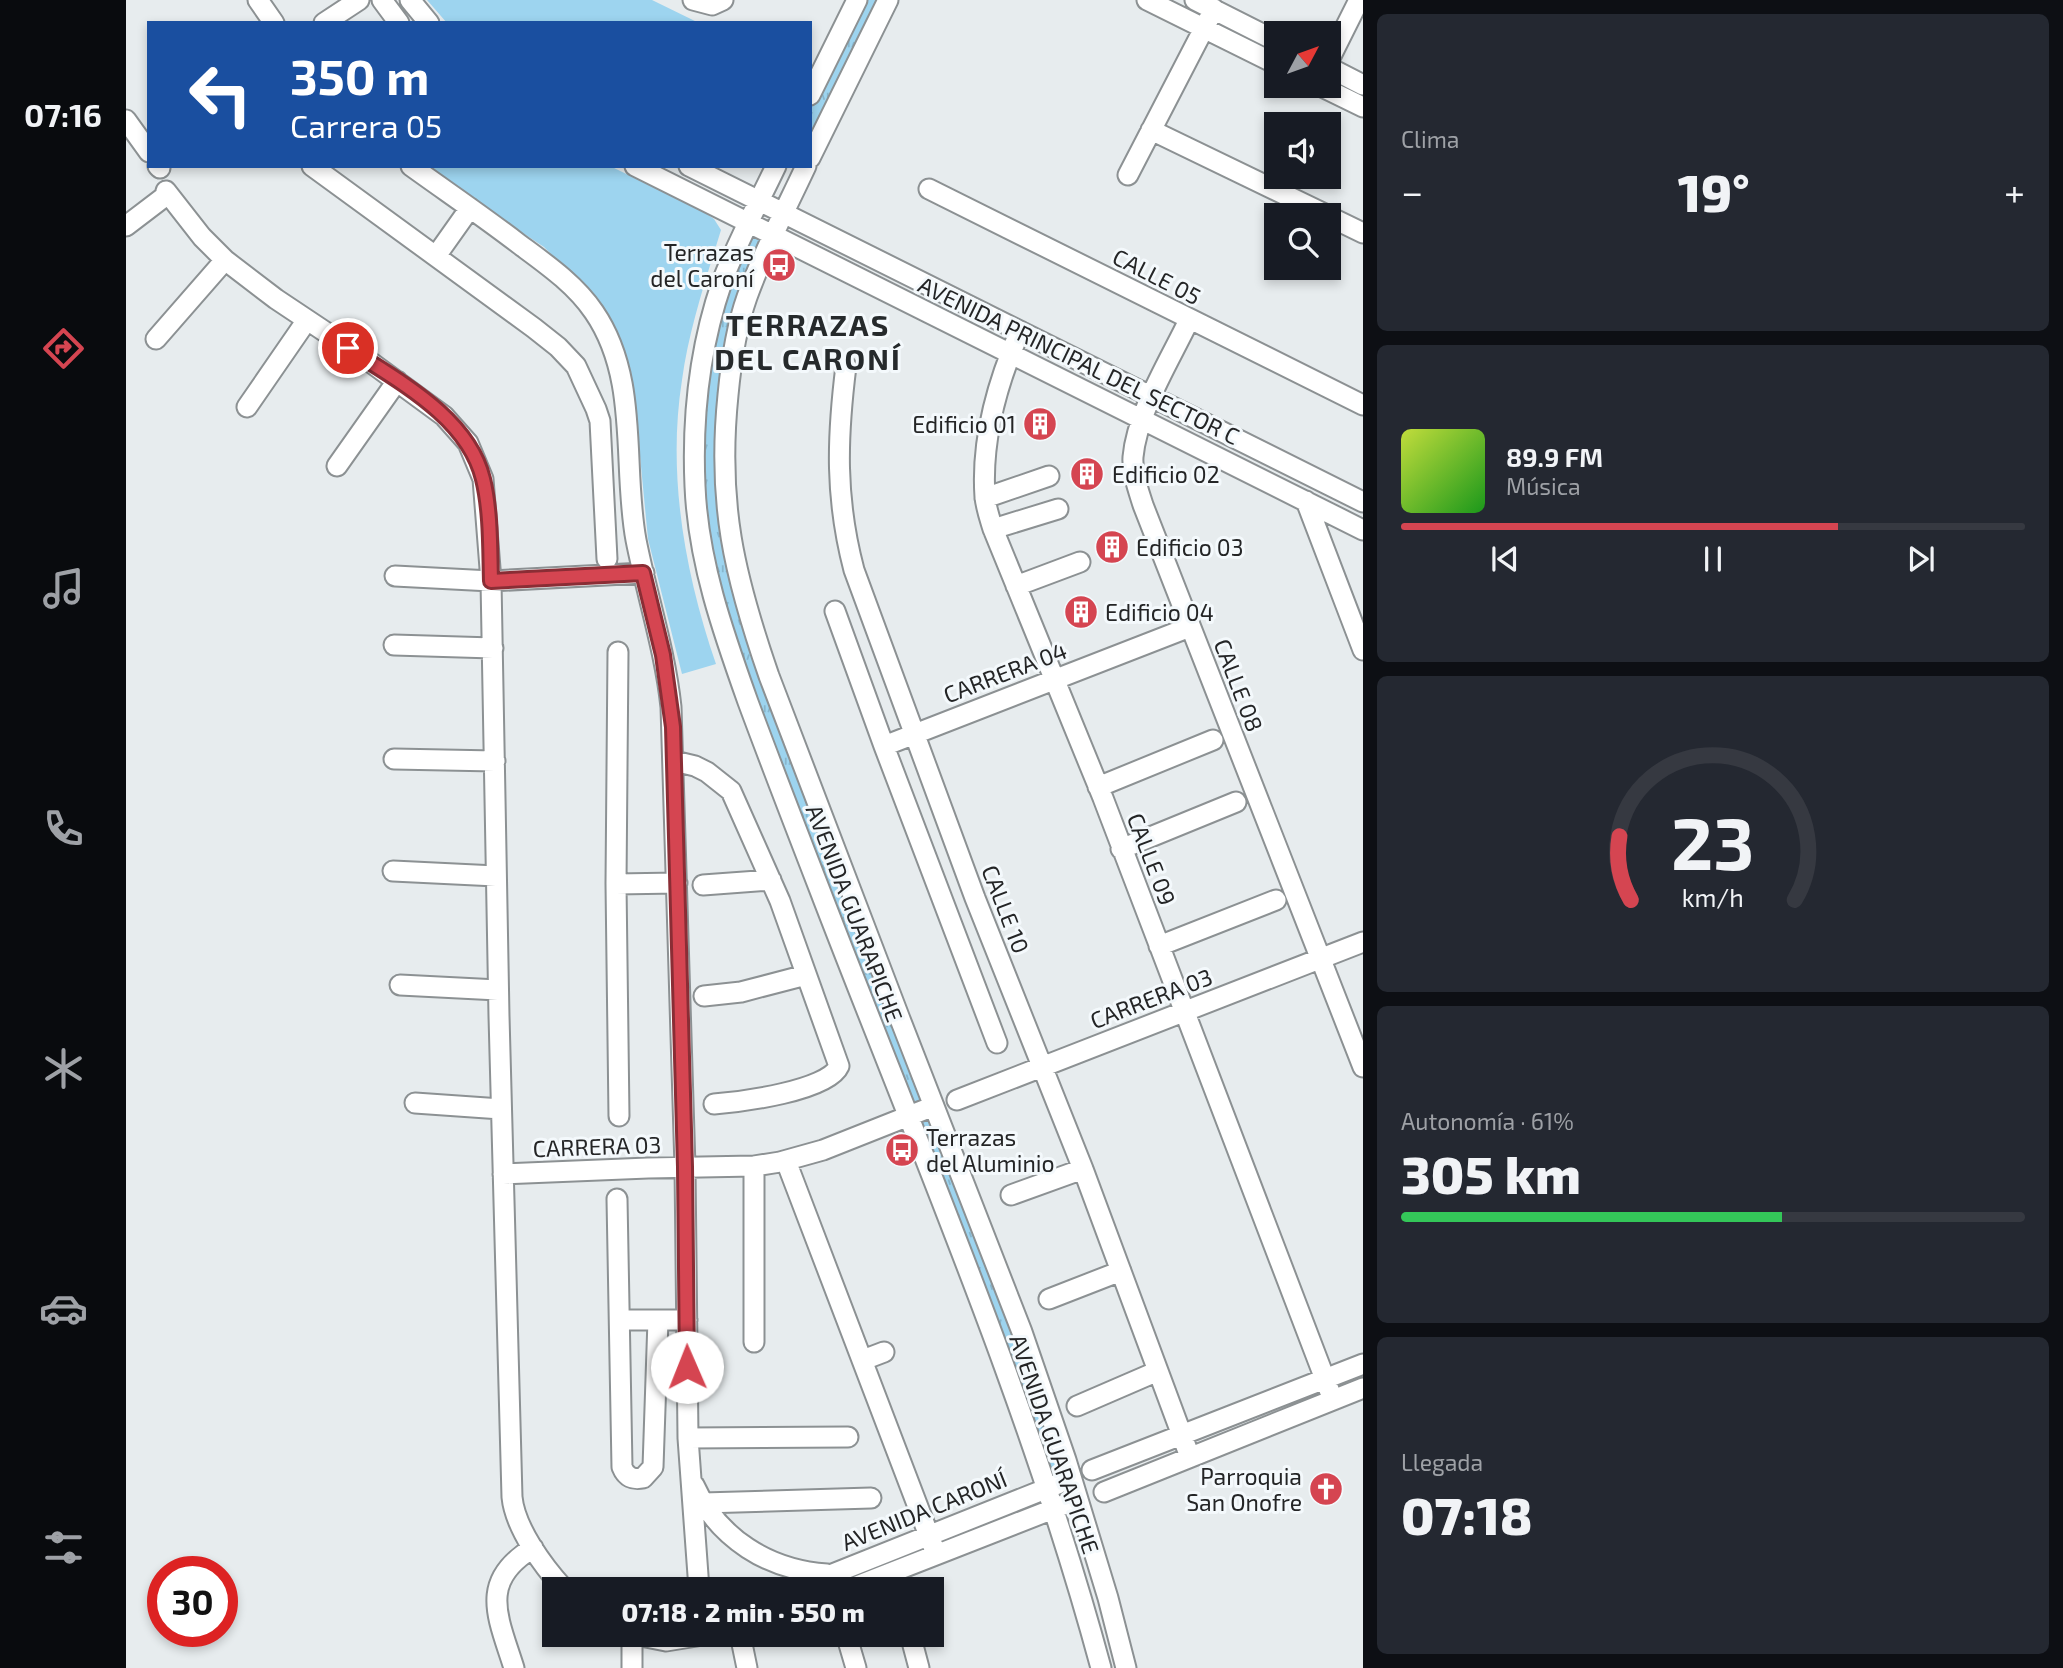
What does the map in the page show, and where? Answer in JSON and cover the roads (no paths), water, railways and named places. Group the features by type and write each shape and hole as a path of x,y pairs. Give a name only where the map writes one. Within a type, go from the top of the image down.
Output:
{"street":[{"path":"258,0 273,21"},
{"path":"327,21 359,0"},
{"path":"382,0 398,21"},
{"path":"410,0 427,21"},
{"path":"693,0 705,5 723,0"},
{"path":"812,91 857,0"},
{"path":"812,154 888,0"},
{"path":"1147,0 1264,58"},
{"path":"1195,0 1264,35"},
{"path":"1341,43 1359,0"},
{"path":"1128,175 1214,9"},
{"path":"1341,73 1363,85"},
{"path":"1341,96 1363,107"},
{"path":"126,120 147,147"},
{"path":"1151,130 1300,203"},
{"path":"315,168 558,347 581,374 600,421 607,559"},
{"path":"414,168 560,275 593,311 605,330 620,376 626,411 632,512 669,686 674,761 685,1167 688,1438 698,1577"},
{"name":"AVENIDA PRINCIPAL DEL SECTOR C","path":"639,168 1363,530"},
{"name":"AVENIDA PRINCIPAL DEL SECTOR C","path":"693,168 1363,502"},
{"name":"AVENIDA GUARAPICHE","path":"775,168 723,279 708,332 695,413 695,490 704,562 721,625 748,703 984,1313 1047,1487 1101,1668"},
{"name":"AVENIDA GUARAPICHE","path":"805,168 746,300 734,349 723,481 731,544 748,615 769,676 1022,1332 1079,1500 1126,1668"},
{"name":"CALLE 05","path":"929,189 1363,405"},
{"path":"126,226 167,192 202,237 225,260 444,416 468,443 483,479 493,648 498,990 512,1497 513,1509 533,1548 555,1577"},
{"path":"436,257 470,208"},
{"path":"1341,220 1360,225"},
{"path":"156,339 225,260"},
{"path":"247,407 307,320"},
{"name":"CALLE 08","path":"1189,320 1143,419 1133,458 1134,474 1143,505 1190,627 1363,1067"},
{"name":"CALLE 09","path":"1020,331 999,383 990,423 985,498 993,529 1098,787 1333,1399"},
{"name":"CALLE 10","path":"846,366 839,418 838,466 845,536 854,570 975,898 1083,1168 1190,1457"},
{"path":"337,466 397,381"},
{"path":"985,498 1049,476"},
{"path":"1307,501 1363,650"},
{"path":"993,529 1058,509"},
{"path":"1016,586 1080,562"},
{"path":"395,576 491,581 643,573"},
{"path":"835,611 997,1044"},
{"name":"CARRERA 04","path":"884,746 1190,627"},
{"path":"394,645 493,648"},
{"path":"618,652 616,884 619,1115"},
{"path":"1098,787 1213,740"},
{"path":"394,758 495,761"},
{"path":"674,761 707,772 731,791 771,880 839,1066 836,1072 826,1078 767,1097 713,1104"},
{"path":"1121,849 1236,802"},
{"path":"393,872 496,876"},
{"path":"703,885 771,880"},
{"path":"616,884 677,883"},
{"path":"946,909 975,898"},
{"path":"1159,946 1276,900"},
{"name":"CARRERA 03","path":"957,1100 1363,942"},
{"path":"704,996 741,992 806,975"},
{"path":"400,985 498,990"},
{"path":"415,1103 501,1108"},
{"name":"CARRERA 03","path":"503,1174 754,1166 786,1161 823,1150 934,1106"},
{"path":"786,1161 936,1554"},
{"path":"754,1166 754,1342"},
{"path":"1011,1195 1083,1168"},
{"path":"617,1199 622,1467 628,1476 637,1479 646,1476 653,1466 658,1320"},
{"path":"1049,1299 1121,1271"},
{"path":"620,1320 687,1320"},
{"path":"863,1360 884,1352"},
{"path":"1092,1470 1363,1364"},
{"path":"1077,1406 1158,1371"},
{"path":"1104,1492 1363,1388"},
{"path":"688,1438 848,1437"},
{"path":"690,1478 703,1503 739,1544 780,1565 803,1572 832,1574"},
{"name":"AVENIDA CARONÍ","path":"824,1577 1072,1479"},
{"path":"703,1503 871,1498"},
{"name":"AVENIDA CARONÍ","path":"879,1577 1079,1500"},
{"path":"514,1668 503,1632 497,1591 505,1570 519,1556 533,1548"},
{"path":"899,1569 900,1577"},
{"path":"632,1647 632,1668"},
{"path":"743,1647 747,1668"},
{"path":"850,1647 856,1668"},
{"path":"914,1647 919,1668"}],"place":[{"name":"Terrazas del Caroní","path":"779,265"},
{"name":"Edificio 01","path":"1040,424"},
{"name":"Edificio 02","path":"1087,474"},
{"name":"Edificio 03","path":"1112,547"},
{"name":"Edificio 04","path":"1081,612"},
{"name":"Terrazas del Aluminio","path":"902,1150"},
{"name":"Parroquia San Onofre","path":"1326,1489"}],"district":[{"name":"TERRAZAS DEL CARONÍ","path":"808,341"}]}
